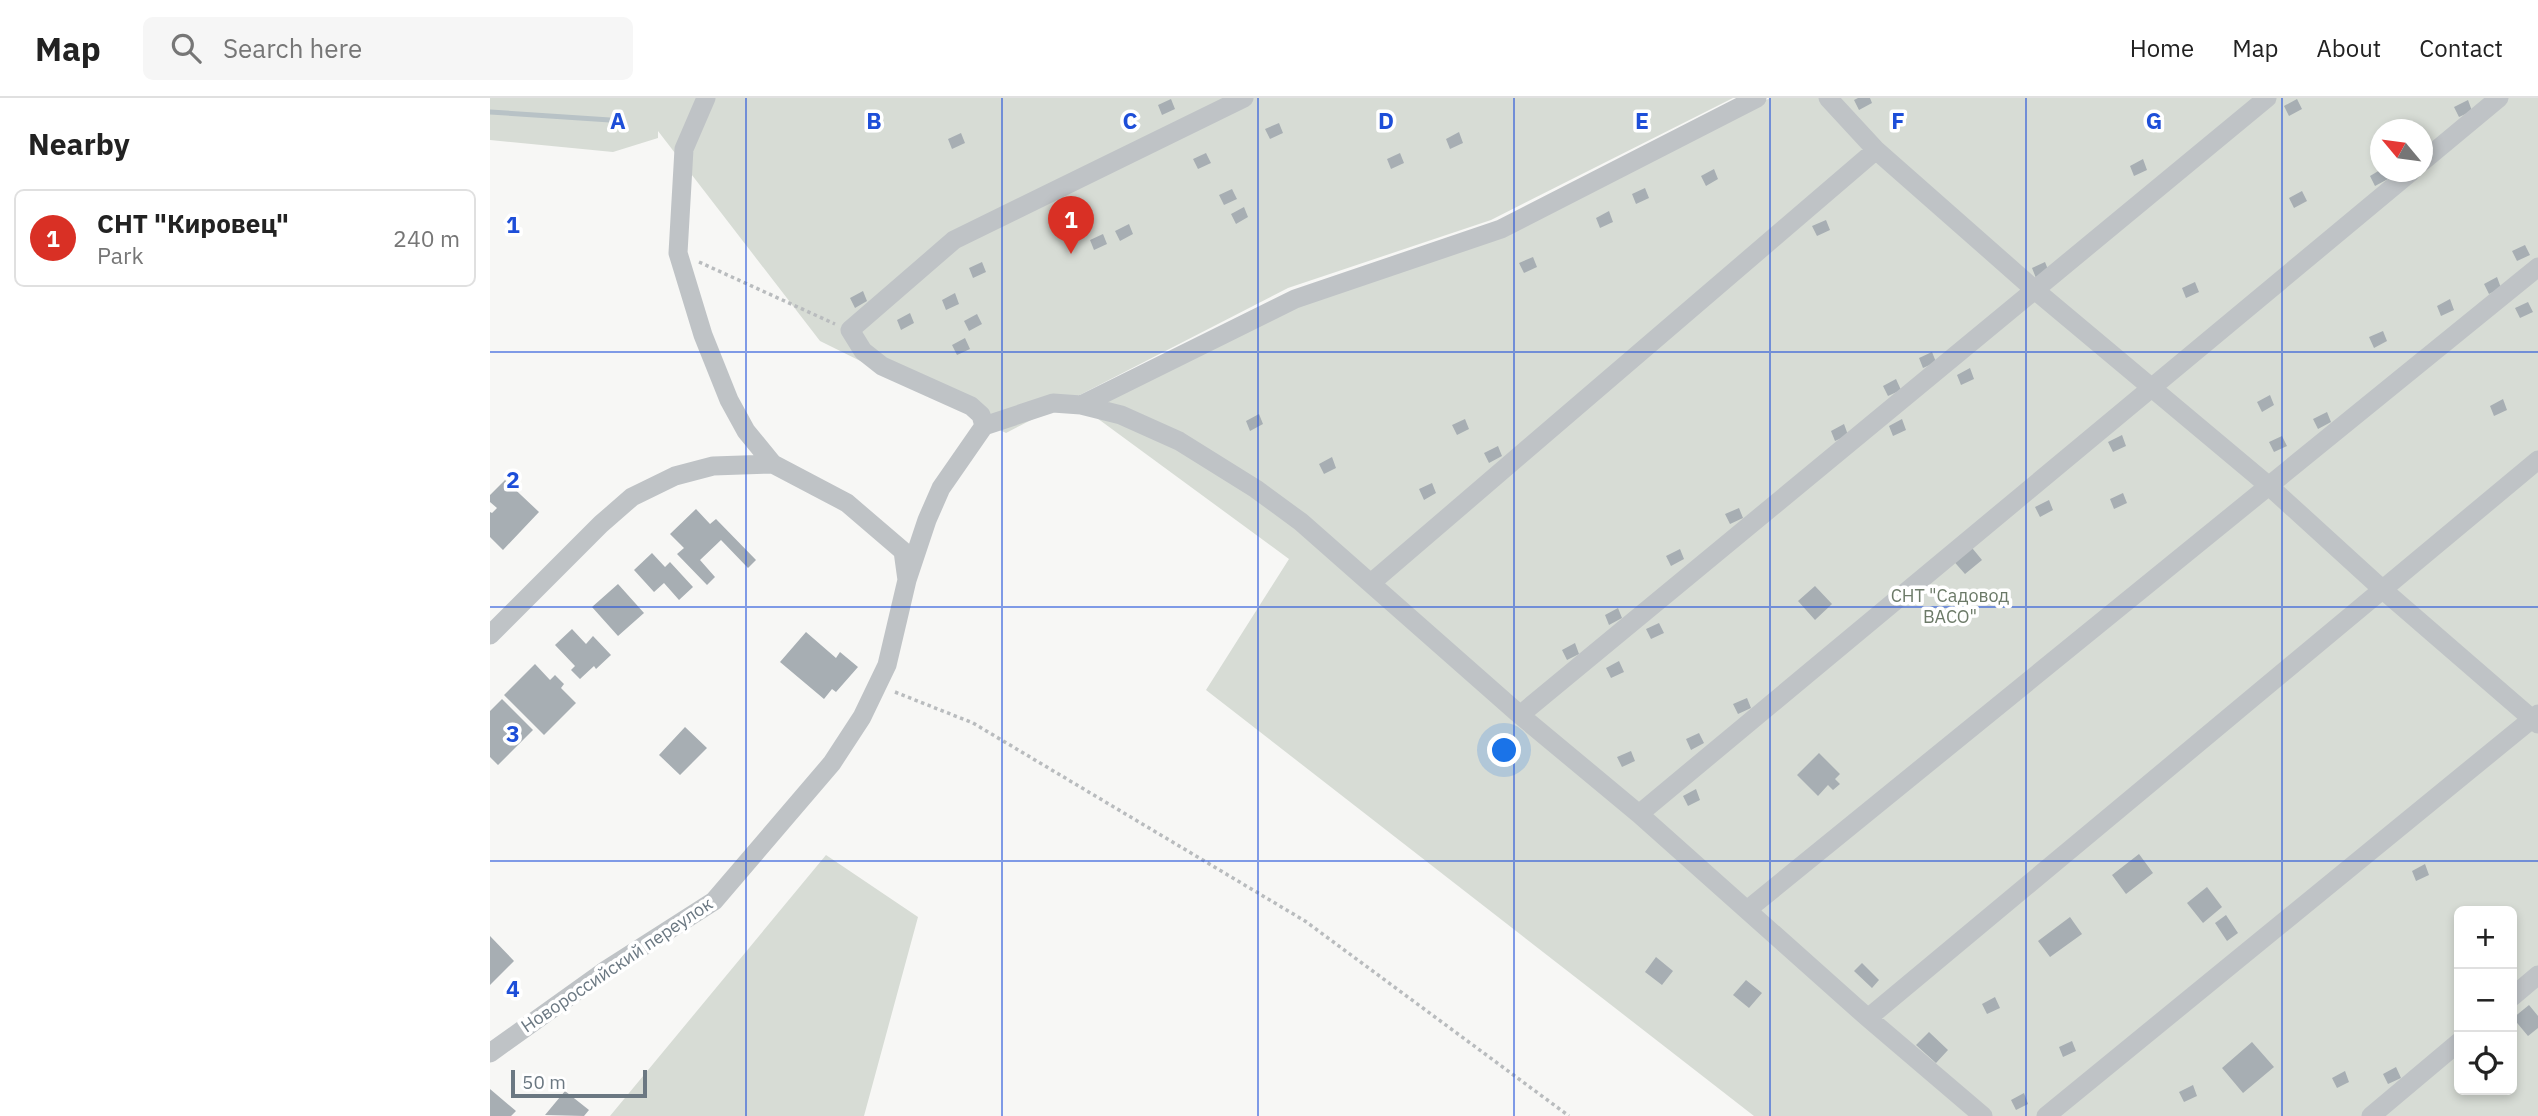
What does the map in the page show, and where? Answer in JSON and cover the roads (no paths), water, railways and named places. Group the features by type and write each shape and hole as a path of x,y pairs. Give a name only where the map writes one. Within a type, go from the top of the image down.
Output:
{"street":[{"path":"706,98 684,149 678,253 702,335 729,400 746,431 773,464"},
{"path":"984,426 981,415 971,406 882,366 863,351 850,330 954,240 1244,98"},
{"path":"1081,405 1295,299 1502,229 1756,98"},
{"path":"1828,98 1877,150 2035,290 2269,486 2382,589 2536,719 2046,1116"},
{"path":"1520,715 2267,98"},
{"path":"2433,154 2499,98"},
{"path":"1371,583 1877,150"},
{"path":"1639,814 2399,182"},
{"path":"1747,910 2538,267"},
{"path":"907,580 926,520 942,488 984,426 1053,403 1081,405 1121,415 1179,441 1256,489 1301,522 1983,1116"},
{"path":"1868,1018 2538,460"},
{"name":"Новороссийский переулок","path":"490,635 632,497 674,476 713,466 773,464 847,503 903,551 907,580 887,664 862,717 832,763 714,901 606,970 490,1053"},
{"path":"2517,993 2538,975"},
{"path":"2371,1116 2454,1046"}],"waterway":[{"path":"490,112 610,120"}],"place":[{"name":"СНТ \"Кировец\"","path":"1071,254"}],"park label":[{"name":"СНТ \"Садовод ВАСО\"","path":"1950,606"}]}
